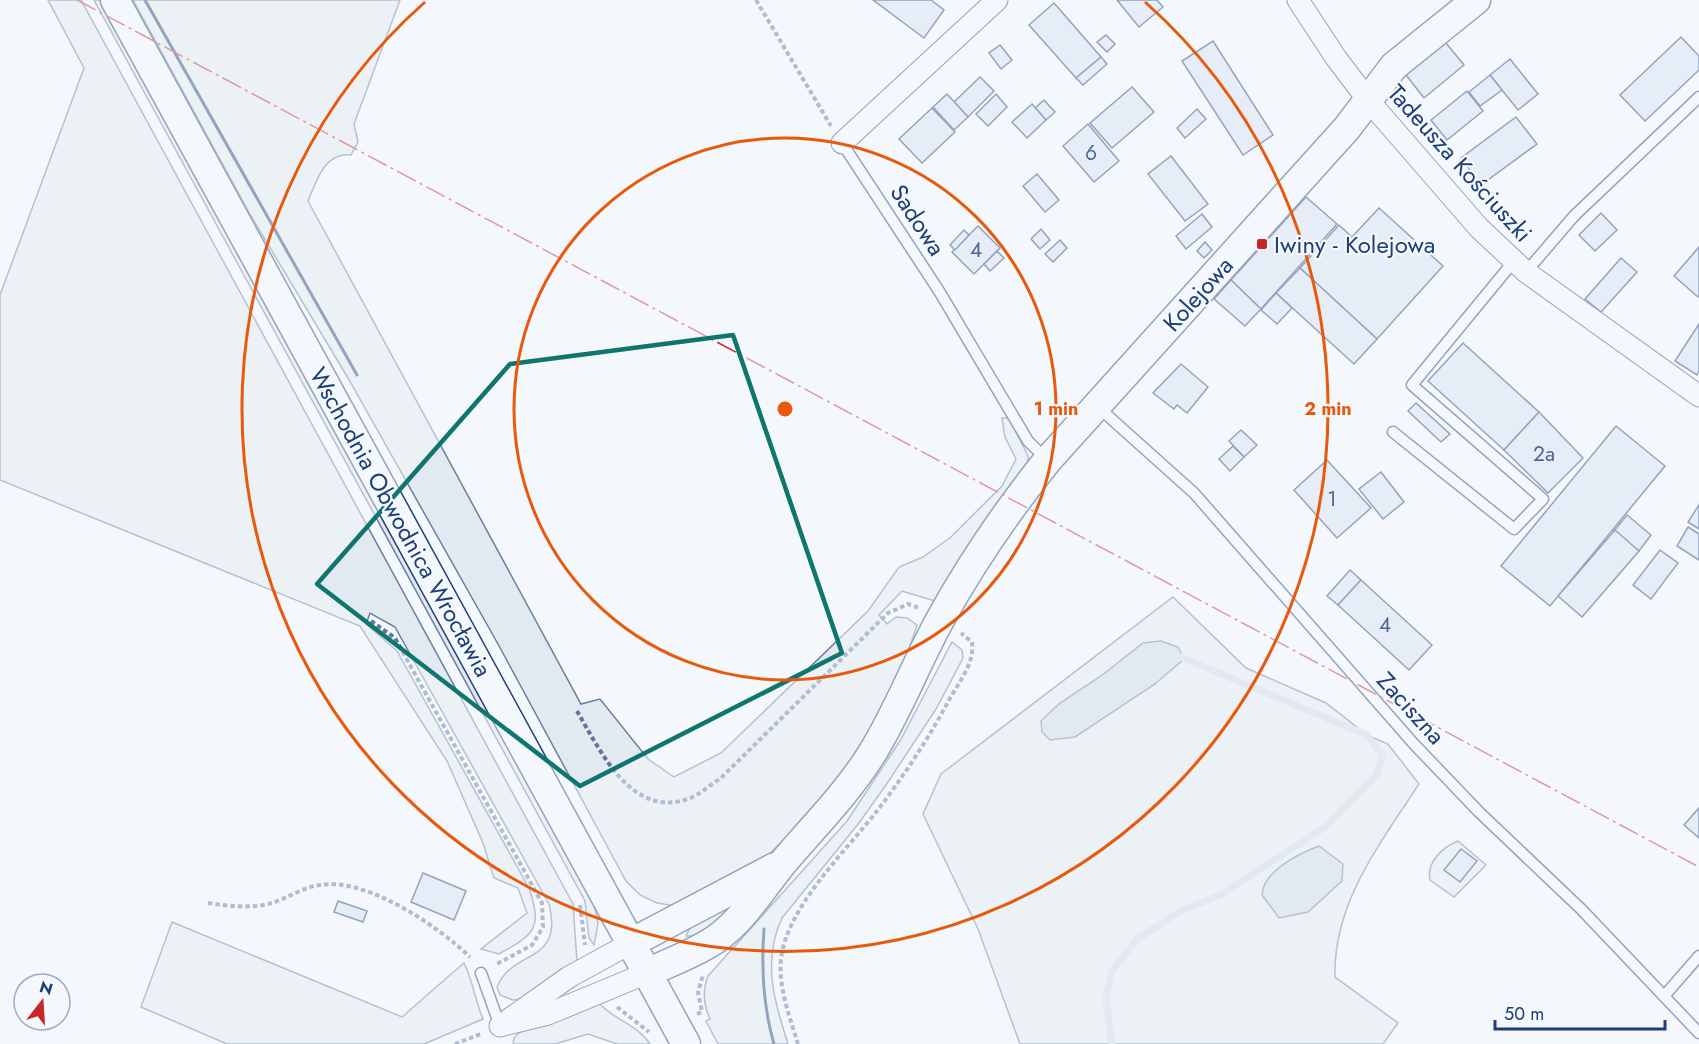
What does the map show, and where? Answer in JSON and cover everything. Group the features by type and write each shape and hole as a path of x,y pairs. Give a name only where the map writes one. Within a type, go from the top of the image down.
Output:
{"street":[{"name":"Wschodnia Obwodnica Wrocławia","path":"115,0 686,1044"},
{"path":"842,142 997,0"},
{"name":"Tadeusza Kościuszki","path":"1298,0 1336,58 1368,100 1479,228 1520,266 1699,396"},
{"name":"Kolejowa","path":"647,973 702,948 728,929 749,908 783,864 844,795 871,755 940,620 1010,507 1047,461 1347,128 1394,66 1476,0"},
{"path":"500,1026 569,977 783,864"},
{"path":"500,1026 548,1014 647,973"}],"lane":[{"path":"1393,432 1514,529 1542,499 1412,385 1520,266 1699,97"},
{"name":"Sadowa","path":"842,142 939,291 1028,441 1047,461"},
{"name":"Zaciszna","path":"1098,406 1194,493 1413,743 1479,812 1581,909 1699,1032"},
{"path":"1665,995 1699,956"},
{"path":"481,973 500,1026"}],"path":[{"path":"756,0 842,142"},
{"path":"577,711 607,763 633,791 664,802 690,798 721,778 888,613 908,604 940,620 972,642 973,651 970,662 928,736 879,809 808,898 785,937 780,961 782,987 798,1044"},
{"path":"371,621 395,638 542,903 543,927 532,945 481,973"},
{"path":"208,903 246,907 272,903 318,885 341,884 409,911 470,957"},
{"path":"455,1044 500,1026"}],"highlighted area":[{"path":"733,335 842,653 580,786 317,584 510,364"}],"shaded area":[{"path":"48,0 81,0 573,904 577,962 523,999 513,1000 500,995 497,987 504,975 514,966 543,947 549,937 552,923 549,904 395,627 370,613 366,624 397,651 529,888 535,913 532,929 528,935 499,954 481,949 527,913 518,888 494,878 483,843 447,761 360,626 0,480 0,295 84,68"},
{"path":"94,0 100,0 594,903 598,924 594,945 589,938 585,901"},
{"path":"133,0 400,0 354,124 358,142 351,155 342,155 328,163 318,177 308,201 581,704 600,699 648,759 674,777 721,753 868,611 899,567 923,557 951,537 1002,486 1016,459 1005,437 1002,418 1009,418 1028,456 1028,466 935,601 902,591 879,615 887,624 896,617 907,618 917,625 896,688 827,797 764,859 675,906 657,903 640,895 626,881 498,644 348,378 251,216"},
{"path":"1173,597 1246,668 1326,703 1367,735 1388,744 1419,784 1375,852 1350,899 1336,950 1335,977 1398,1023 1383,1044 1020,1044 978,929 923,814 941,774"},
{"path":"1161,641 1178,647 1184,659 1155,684 1075,737 1050,740 1042,732 1041,721 1060,703 1101,676 1143,643"},
{"path":"952,642 962,650 963,658 936,709 859,823 782,918 776,934 771,965 778,1012 788,1044 718,1044 706,1021 710,1019 704,998 708,976 847,821 900,741"},
{"path":"1458,841 1486,865 1454,897 1430,880 1429,873 1437,856"},
{"path":"1319,846 1343,864 1342,881 1308,912 1279,918 1262,895 1264,886 1275,871 1284,864"},
{"path":"738,898 742,904 696,936 686,936 691,926"},
{"path":"172,922 402,1017 464,963 483,1019 424,1044 227,1044 141,1007"},
{"path":"600,1004 639,1032 650,1044 617,1044 588,1034 555,1044 513,1044 514,1038 520,1032"}],"building":[{"path":"873,0 931,0 944,10 924,38"},
{"path":"1117,0 1157,0 1163,7 1139,27"},
{"path":"1054,3 1101,57 1076,78 1029,25"},
{"path":"1106,35 1115,44 1107,52 1097,42"},
{"path":"1681,37 1699,56 1699,70 1645,121 1620,95"},
{"path":"1213,41 1273,135 1243,155 1182,61"},
{"path":"1446,43 1464,65 1424,98 1406,75"},
{"path":"1000,45 1012,60 1001,69 989,53"},
{"path":"1101,57 1107,64 1083,85 1076,78"},
{"path":"1510,59 1538,94 1518,110 1490,75"},
{"path":"1490,75 1502,90 1480,106 1469,92"},
{"path":"980,77 994,91 968,117 954,102"},
{"path":"1132,87 1154,112 1112,148 1090,123"},
{"path":"1467,91 1483,111 1447,140 1431,120"},
{"path":"947,94 968,117 954,130 933,107"},
{"path":"996,94 1007,107 988,126 976,114"},
{"path":"1044,100 1055,112 1046,120 1035,108"},
{"path":"1032,104 1046,120 1027,138 1012,122"},
{"path":"932,108 955,132 922,163 899,139"},
{"path":"1197,109 1206,119 1185,138 1177,128"},
{"path":"1516,117 1537,144 1481,185 1461,158"},
{"path":"1088,124 1119,161 1094,182 1063,146"},
{"path":"1171,156 1208,204 1185,221 1148,174"},
{"path":"1037,174 1059,200 1045,212 1023,186"},
{"path":"1306,197 1337,224 1261,309 1231,280"},
{"path":"1379,208 1443,266 1377,339 1300,268 1339,225 1352,237"},
{"path":"1601,213 1617,230 1595,251 1579,235"},
{"path":"1202,214 1212,227 1186,249 1176,236"},
{"path":"978,226 1000,248 974,274 952,252"},
{"path":"1041,229 1050,240 1040,249 1031,239"},
{"path":"964,230 969,235 955,250 950,245"},
{"path":"1060,240 1067,248 1053,262 1045,254"},
{"path":"1205,242 1212,250 1204,258 1197,251"},
{"path":"1699,247 1699,296 1698,297 1674,276"},
{"path":"997,251 1004,258 990,271 984,264"},
{"path":"1621,258 1637,272 1601,312 1585,299"},
{"path":"1300,268 1377,339 1354,364 1276,293"},
{"path":"1231,280 1261,309 1245,326 1214,299"},
{"path":"1276,293 1292,308 1277,324 1261,310"},
{"path":"1699,324 1699,371 1697,375 1675,361"},
{"path":"1463,343 1539,412 1504,450 1428,381"},
{"path":"1181,364 1208,387 1187,413 1177,405 1174,409 1153,393"},
{"path":"1416,403 1450,434 1441,442 1408,411"},
{"path":"1539,412 1583,458 1548,493 1504,450"},
{"path":"1616,426 1665,466 1550,606 1501,566"},
{"path":"1241,430 1257,445 1244,457 1229,441"},
{"path":"1233,446 1244,457 1230,471 1219,459"},
{"path":"1327,460 1371,508 1337,538 1294,490"},
{"path":"1381,472 1404,502 1383,519 1359,489"},
{"path":"1699,505 1699,529 1688,522"},
{"path":"1627,515 1651,535 1639,551 1614,531"},
{"path":"1688,527 1699,534 1699,560 1677,546"},
{"path":"1615,530 1639,551 1582,617 1558,596"},
{"path":"1660,550 1678,563 1651,599 1633,585"},
{"path":"1350,570 1361,580 1338,605 1327,596"},
{"path":"1361,580 1432,645 1409,670 1338,605"},
{"path":"1699,808 1699,838 1684,825"},
{"path":"1461,849 1477,861 1460,882 1444,870"},
{"path":"423,873 466,891 454,920 411,902"},
{"path":"338,901 367,911 363,922 334,912"}],"waterway":[{"path":"1112,1044 1106,998 1112,971 1136,940 1179,912 1222,894 1325,827 1376,775 1383,756 1367,735 1176,655"}],"wall":[{"path":"145,0 357,375"},
{"path":"764,929 764,987 767,1016 774,1044"}],"power":[{"path":"77,0 1699,867"}],"place":[{"name":"Iwiny - Kolejowa","path":"1262,244"}]}
